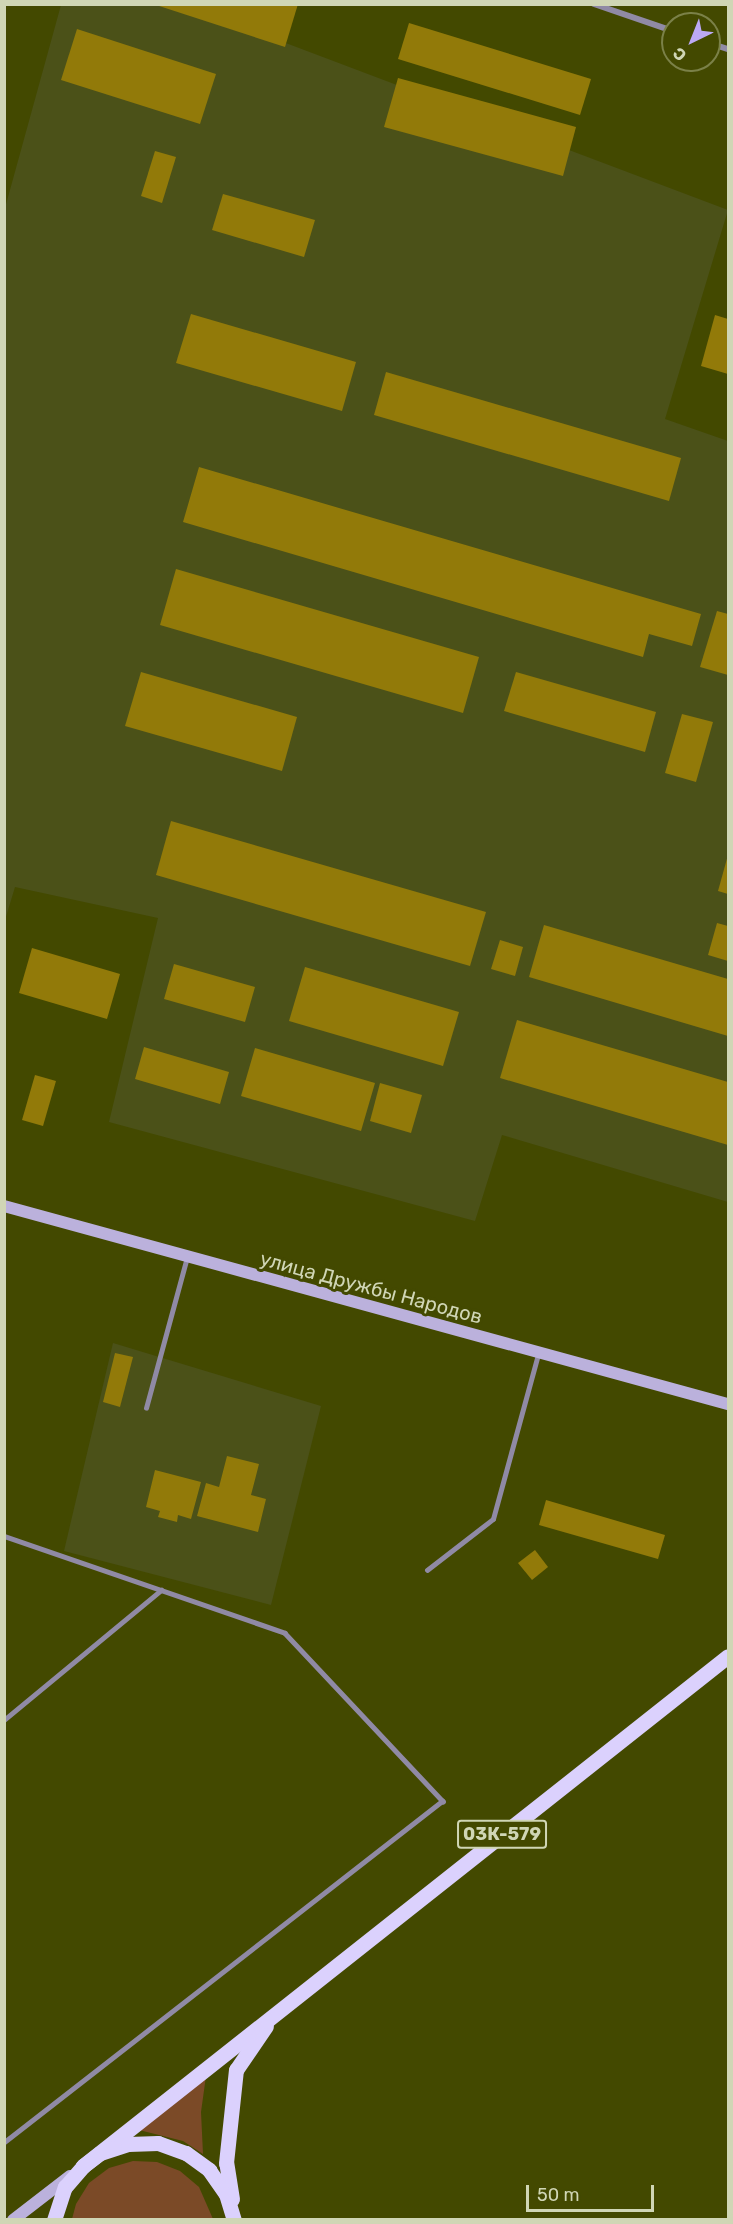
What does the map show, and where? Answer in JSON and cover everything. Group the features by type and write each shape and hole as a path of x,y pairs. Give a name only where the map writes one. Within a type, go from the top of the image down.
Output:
{"main road":[{"name":"03К-579","path":"54,2220 65,2187 83,2166 276,2011 729,1656"},
{"name":"03К-579","path":"234,2220 226,2163 236,2070 276,2011"},
{"name":"03К-579","path":"83,2166 100,2153 128,2144 158,2144 186,2152 209,2170 226,2194 234,2220"}],"street":[{"path":"594,4 661,27"},
{"name":"улица Дружбы Народов","path":"4,1206 538,1354 729,1404"},
{"path":"13,2220 83,2166"}],"lane":[{"path":"146,1408 187,1257"},
{"path":"427,1570 493,1519 538,1354"},
{"path":"4,1536 285,1632 443,1801 4,2143"},
{"path":"4,1720 161,1590"}],"shaded area":[{"path":"61,5 185,5 728,210 665,419 728,441 728,1202 502,1135 475,1221 109,1122 158,918 15,887 5,920 5,208"},
{"path":"113,1343 321,1406 271,1605 64,1551"},
{"path":"206,2076 201,2112 203,2154 183,2141 139,2130"},
{"path":"133,2161 157,2162 180,2171 199,2187 213,2219 72,2219 76,2204 89,2183 109,2168"}],"building":[{"path":"153,4 298,4 285,47"},
{"path":"409,23 591,79 580,115 398,59"},
{"path":"77,29 216,74 200,124 61,80"},
{"path":"398,78 576,127 563,176 384,127"},
{"path":"155,151 176,157 162,203 141,196"},
{"path":"223,194 315,220 304,257 212,230"},
{"path":"191,314 356,362 342,411 176,363"},
{"path":"715,315 728,319 728,374 701,366"},
{"path":"386,372 681,458 669,501 374,415"},
{"path":"199,467 701,614 692,646 649,634 643,657 183,522"},
{"path":"176,569 479,657 463,713 160,625"},
{"path":"717,611 728,614 728,675 700,667"},
{"path":"141,672 297,717 282,771 125,726"},
{"path":"516,672 656,712 645,752 504,711"},
{"path":"682,714 713,722 696,782 665,773"},
{"path":"171,821 486,912 470,966 156,875"},
{"path":"728,855 728,894 718,891"},
{"path":"717,923 728,926 728,961 708,955"},
{"path":"544,925 728,979 728,1036 529,977"},
{"path":"500,940 523,947 515,976 491,969"},
{"path":"32,948 120,974 107,1019 19,993"},
{"path":"174,964 255,987 245,1022 164,999"},
{"path":"305,967 459,1012 443,1066 289,1021"},
{"path":"517,1020 728,1082 728,1145 500,1078"},
{"path":"144,1047 229,1072 220,1104 135,1079"},
{"path":"255,1048 375,1083 361,1131 241,1096"},
{"path":"35,1075 56,1081 43,1126 22,1120"},
{"path":"380,1083 422,1095 411,1133 370,1121"},
{"path":"115,1353 133,1357 120,1407 103,1402"},
{"path":"227,1456 259,1464 251,1495 266,1499 258,1532 197,1516 206,1483 219,1487"},
{"path":"155,1470 201,1482 191,1519 178,1515 177,1522 158,1517 160,1511 146,1507"},
{"path":"546,1500 665,1535 658,1559 539,1525"},
{"path":"535,1550 548,1567 532,1580 518,1563"}]}
